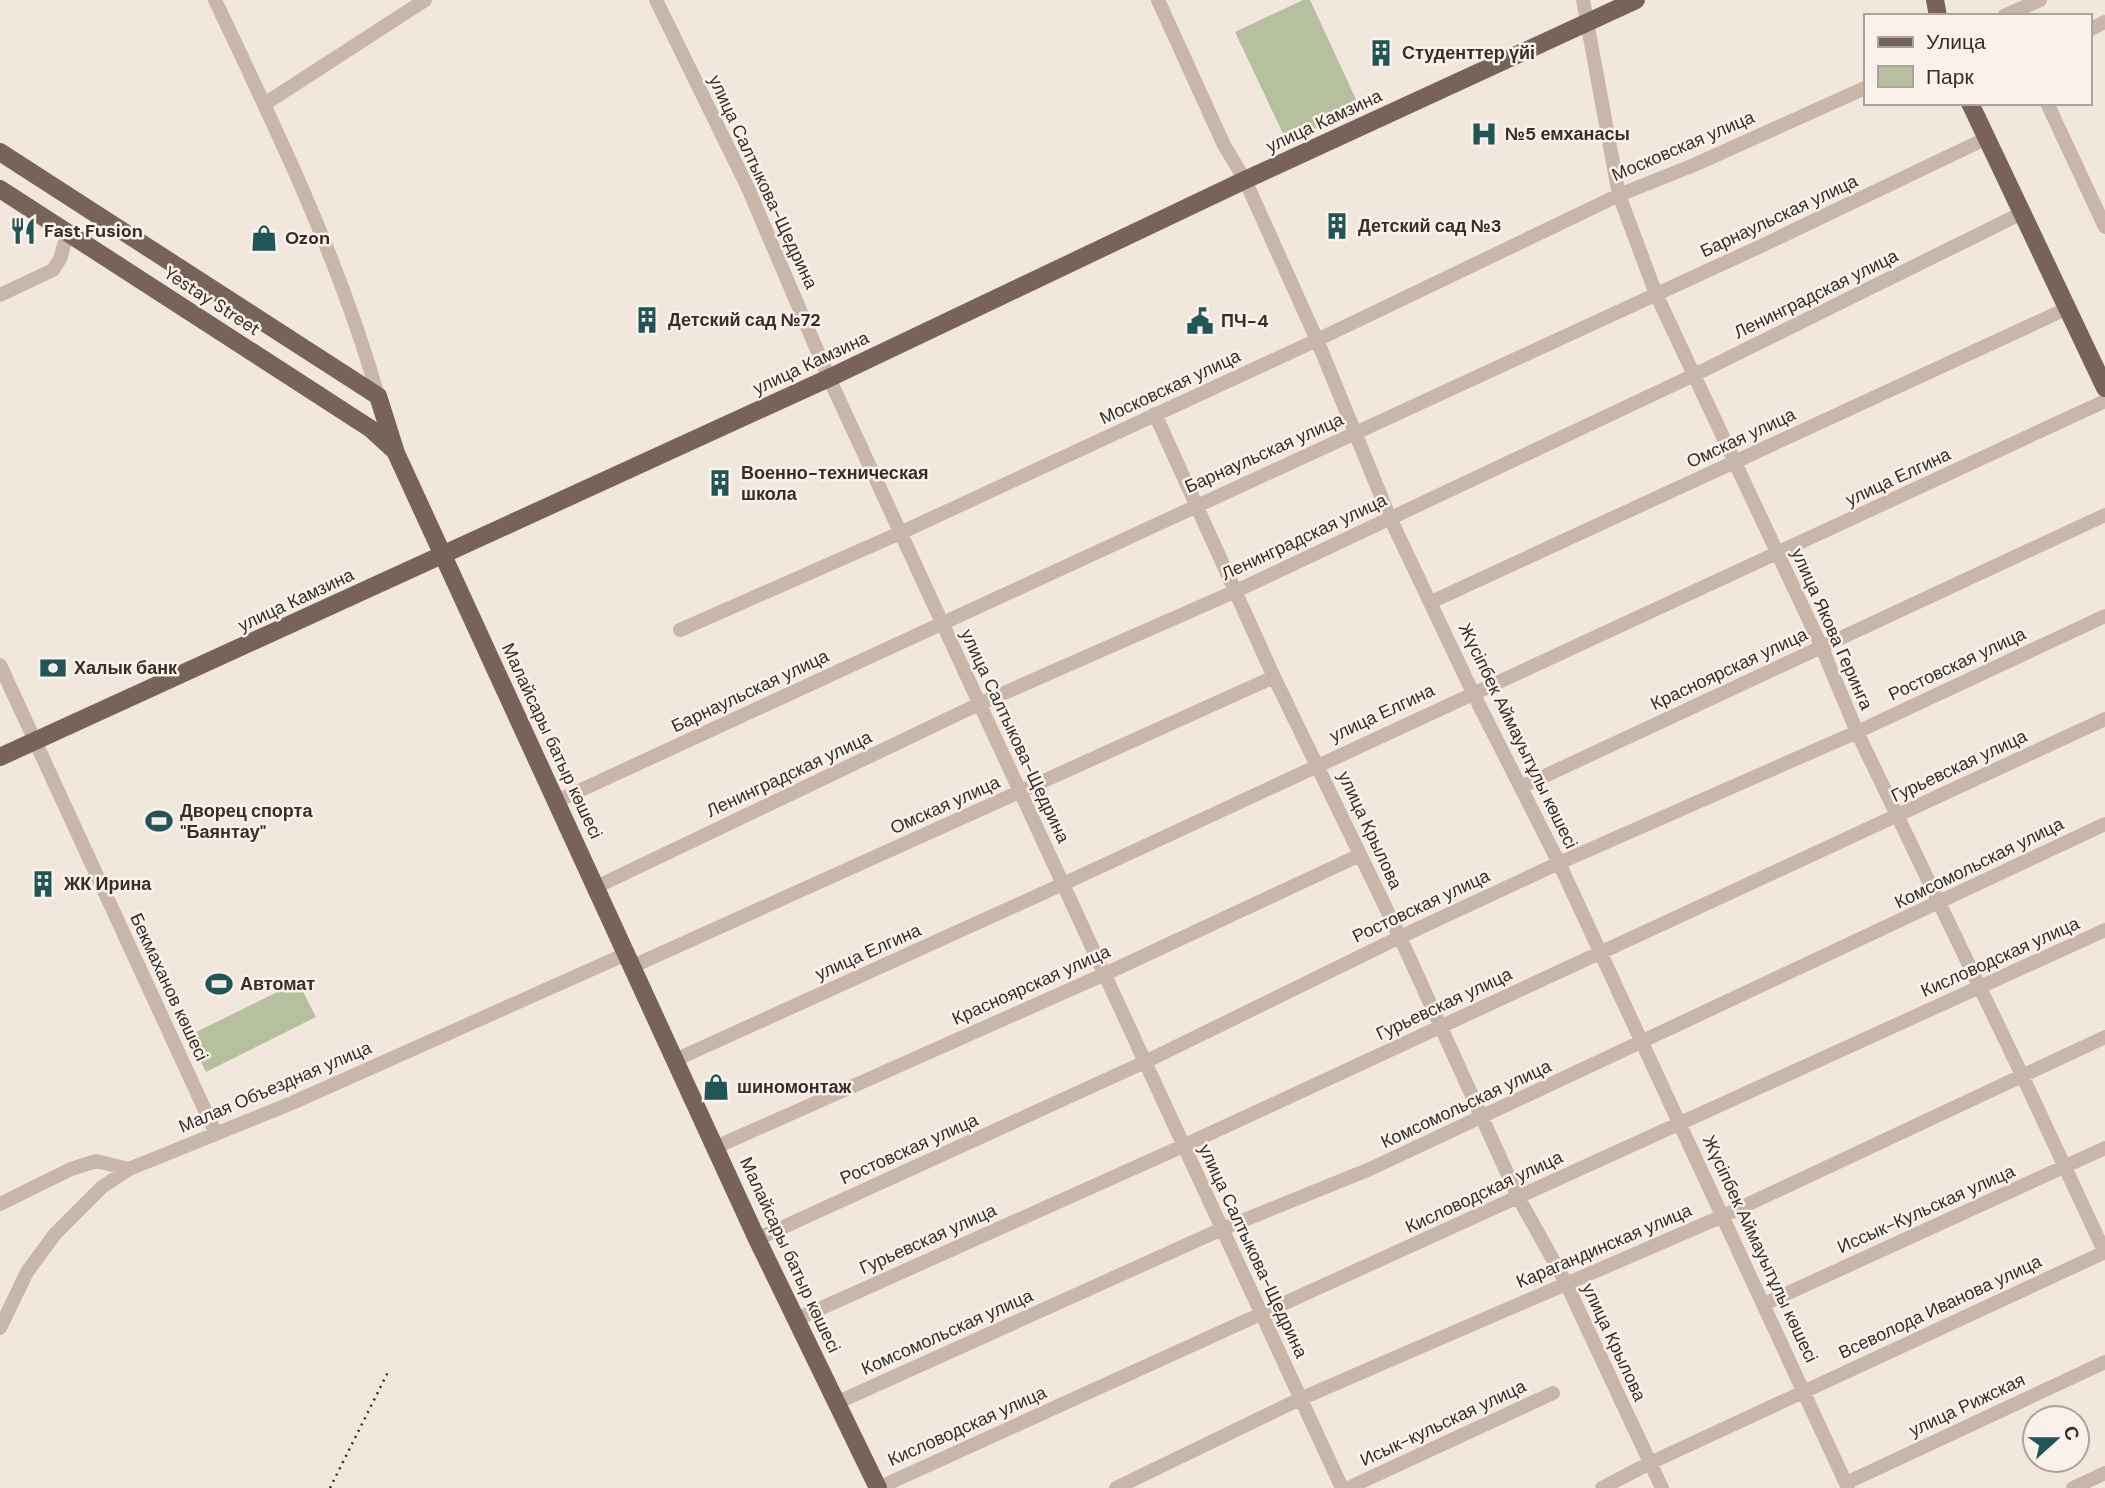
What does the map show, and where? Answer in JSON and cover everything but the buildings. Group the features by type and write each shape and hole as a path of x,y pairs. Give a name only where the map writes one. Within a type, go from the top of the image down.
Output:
{"main road":[{"name":"улица Камзина","path":"0,757 829,378 1245,180 1636,0"},
{"path":"1971,105 2024,212 2105,388"},
{"name":"Yestay Street","path":"0,152 377,396"},
{"name":"Yestay Street","path":"0,189 370,429 396,453"},
{"name":"Малайсары батыр көшесі","path":"377,396 396,453 758,1239 878,1488"}],"street":[{"name":"Малайсары батыр көшесі","path":"215,0 266,103 327,246 359,332 377,396"},
{"path":"266,103 425,0"},
{"name":"улица Салтыкова-Щедрина","path":"656,0 748,188 829,378 1342,1488"},
{"name":"Жүсіпбек Аймауытұлы көшесі","path":"1157,0 1224,145 1245,180 1317,340 1390,518 1473,693 1559,863 1847,1486"},
{"name":"улица Якова Геринга","path":"1583,0 1619,195 1656,294 1822,648 1857,732 2105,1252"},
{"path":"2008,14 2040,0"},
{"name":"Московская улица","path":"680,630 900,533 1317,340 1619,195 1694,165 1864,88"},
{"path":"2048,105 2105,227"},
{"name":"Барнаульская улица","path":"557,801 1656,294 1987,138"},
{"name":"Ленинградская улица","path":"596,887 979,704 1236,591 1694,375 2024,212"},
{"path":"0,295 53,270 60,259 68,232"},
{"name":"Омская улица","path":"1430,602 2068,308"},
{"name":"улица Елгина","path":"675,1060 1063,884 2105,401"},
{"name":"улица Крылова","path":"1155,414 1274,677 1400,937 1480,1118 1518,1197 1566,1283 1661,1488"},
{"name":"Красноярская улица","path":"1521,787 2105,515"},
{"name":"Ростовская улица","path":"758,1239 1145,1062 1400,937 1559,863 1857,732 2105,616"},
{"name":"Бекмаханов көшесі","path":"0,665 216,1134"},
{"name":"Омская улица","path":"629,960 1020,792 1274,677"},
{"name":"Гурьевская улица","path":"797,1319 1183,1146 2105,719"},
{"name":"Комсомольская улица","path":"836,1403 1222,1229 1370,1170 2105,824"},
{"name":"Красноярская улица","path":"716,1147 1105,974 1360,855"},
{"name":"Кисловодская улица","path":"878,1488 2105,930"},
{"name":"Малая Объездная улица","path":"0,1328 27,1272 55,1234 102,1187 129,1169 629,960"},
{"name":"Карагандинская улица","path":"1116,1488 1300,1399 1723,1216 2105,1037"},
{"name":"Иссык-Кульская улица","path":"1764,1304 2105,1148"},
{"path":"0,1204 71,1169 96,1161 129,1169"},
{"name":"Всеволода Иванова улица","path":"1602,1488 1650,1463 2105,1252"},
{"name":"улица Рижская","path":"1847,1486 2105,1362"},
{"name":"Исык-кульская улица","path":"1349,1488 1553,1393"},
{"path":"2073,1488 2105,1473"}],"green space":[{"path":"1303,0 1310,0 1360,108 1287,142 1235,32"},
{"path":"298,982 316,1017 206,1072 188,1036"}],"railway":[{"path":"330,1488 389,1370"}],"place":[{"name":"Студенттер үйі","path":"1381,53"},
{"name":"№5 емханасы","path":"1484,134"},
{"name":"Детский сад №3","path":"1337,226"},
{"name":"Fast Fusion","path":"23,231"},
{"name":"Ozon","path":"264,238"},
{"name":"Детский сад №72","path":"647,320"},
{"name":"ПЧ-4","path":"1200,321"},
{"name":"Военно-техническая школа","path":"720,483"},
{"name":"Халык банк","path":"53,668"},
{"name":"Дворец спорта \"Баянтау\"","path":"159,821"},
{"name":"ЖК Ирина","path":"43,884"},
{"name":"Автомат","path":"219,984"},
{"name":"шиномонтаж","path":"716,1087"}]}
